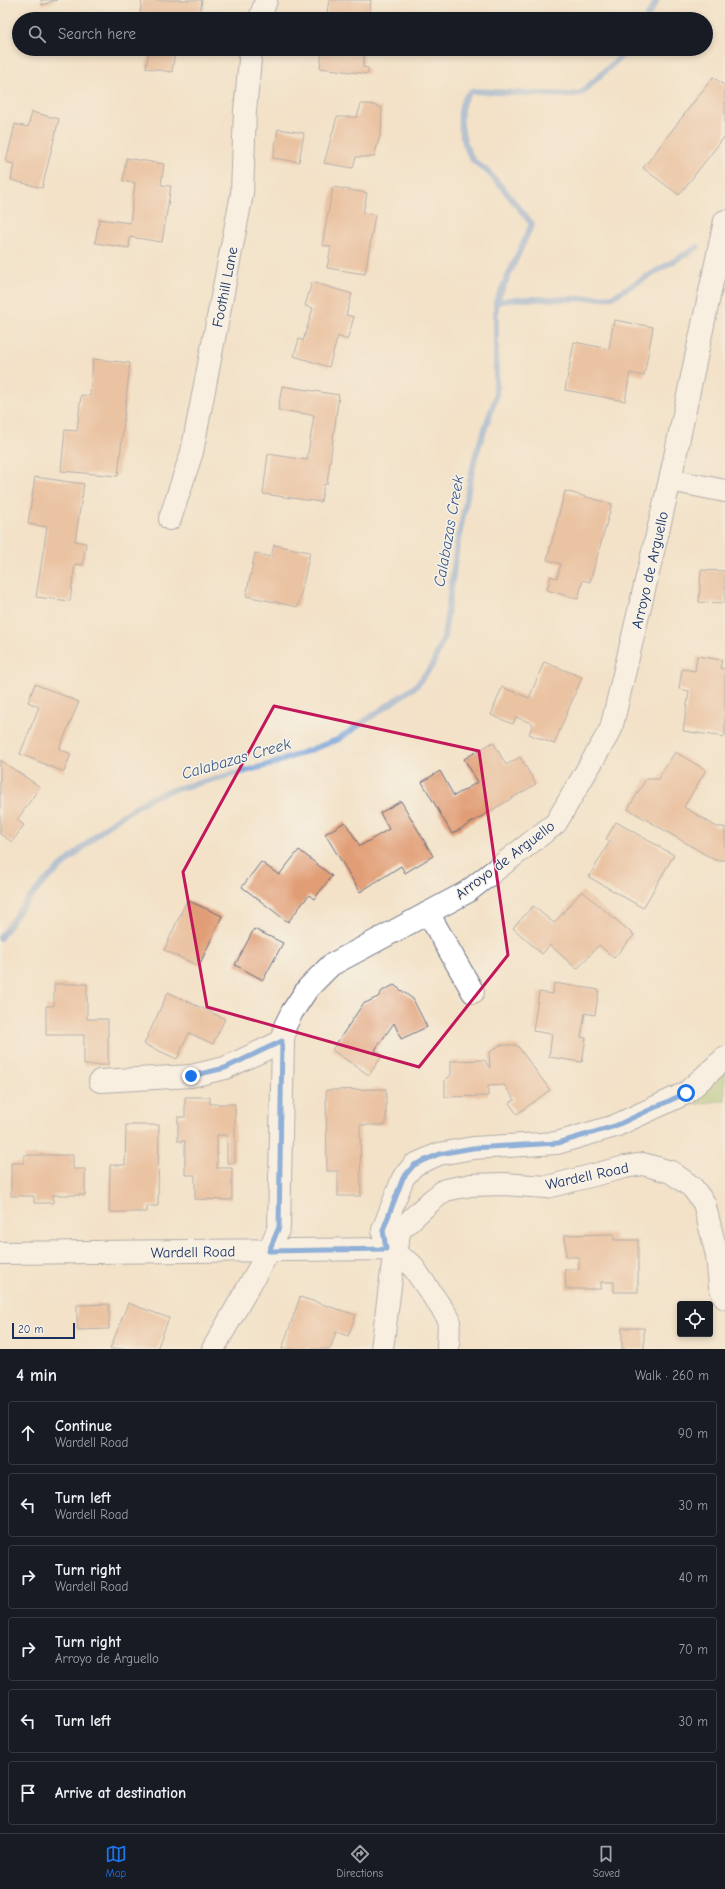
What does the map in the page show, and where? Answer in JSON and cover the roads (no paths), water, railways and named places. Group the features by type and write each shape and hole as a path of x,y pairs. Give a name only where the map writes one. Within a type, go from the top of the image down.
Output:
{"street":[{"path":"262,12 266,0"},
{"name":"Foothill Lane","path":"170,519 192,452 242,194 245,111 250,56"},
{"name":"Arroyo de Arguello","path":"213,1349 269,1251 279,1227 282,1041 285,1026 292,1012 308,988 331,965 467,892 556,824 611,729 670,480 725,221"},
{"path":"670,480 725,491"},
{"path":"428,913 474,992"},
{"path":"100,1081 191,1076 225,1068 282,1041"},
{"name":"Wardell Road","path":"390,1252 383,1230 403,1178 414,1165 439,1154 473,1148 558,1143 615,1126 686,1093 725,1058"},
{"name":"Wardell Road","path":"382,1349 390,1252 400,1230 430,1201 445,1190 478,1185 503,1184 547,1187 624,1167 643,1164 671,1172 692,1187 704,1203 717,1255 720,1286 725,1298"},
{"name":"Wardell Road","path":"0,1254 269,1251 390,1252 411,1264 449,1319 448,1349"}],"waterway":[{"name":"Calabazas Creek","path":"650,12 657,0"},
{"name":"Calabazas Creek","path":"0,938 21,908 43,883 110,823 150,798 172,790 272,764 337,740 416,686 432,666 444,637 457,546 475,457 496,397 496,302 532,224 500,184 474,161 469,154 461,124 462,105 466,97 472,91 569,95 581,93 621,56"},
{"path":"496,302 516,299 612,297 698,247"}]}
